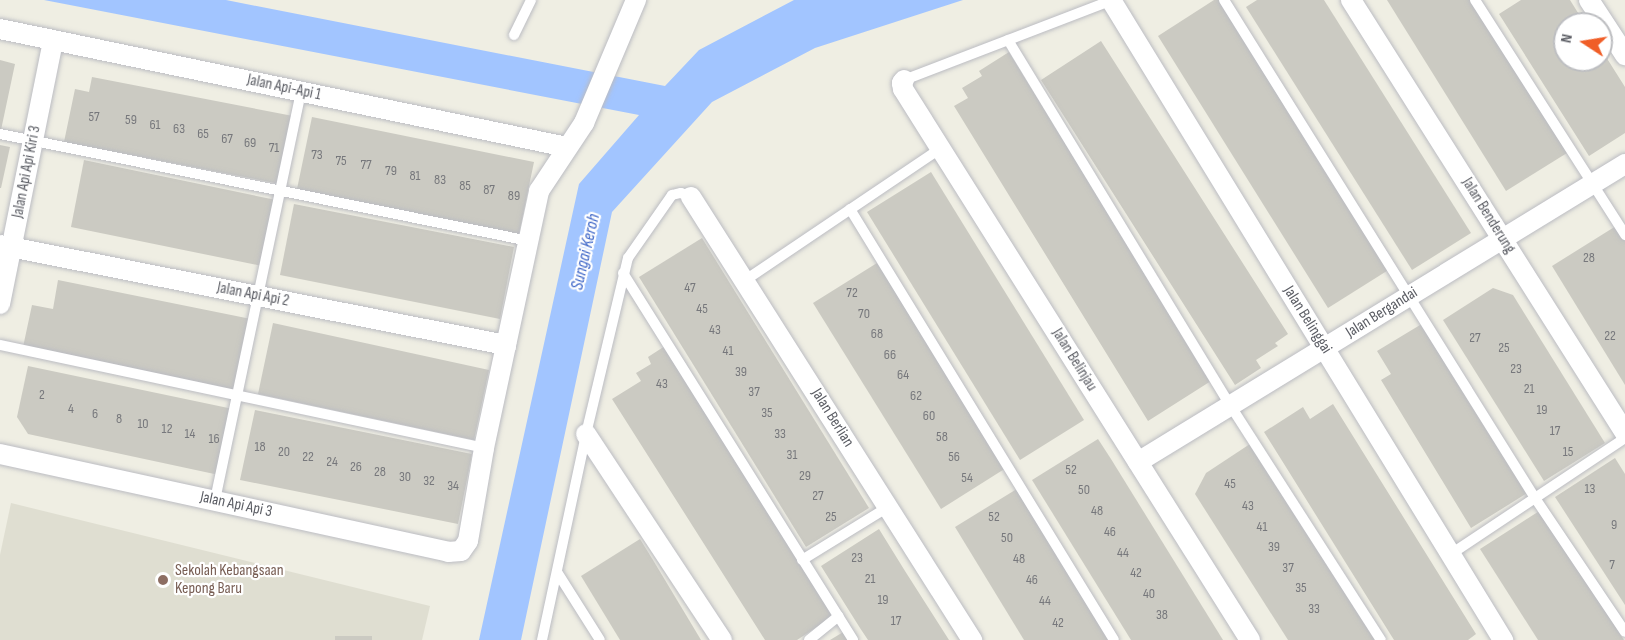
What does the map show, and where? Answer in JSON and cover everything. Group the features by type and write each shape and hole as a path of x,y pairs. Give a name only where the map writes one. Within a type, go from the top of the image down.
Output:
{"street":[{"path":"484,448 539,191 584,123 614,57 636,0"},
{"name":"Jalan Belinggai","path":"1111,0 1450,555 1498,638"},
{"name":"Jalan Benderung","path":"1351,0 1625,433"},
{"path":"1589,0 1625,55"},
{"name":"Jalan Api-Api 1","path":"0,29 567,147"},
{"name":"Jalan Api Api Kiri 3","path":"0,304 6,246 33,140 53,40"},
{"name":"Jalan Belinjau","path":"904,80 903,89 1250,640"},
{"name":"Jalan Bergandai","path":"1138,462 1625,164"},
{"name":"Jalan Berlian","path":"692,197 972,640"},
{"name":"Jalan Api Api 2","path":"6,246 506,345"},
{"path":"586,434 722,640"},
{"name":"Jalan Api Api 3","path":"0,454 448,552 461,551 468,541 484,448"}],"lane":[{"path":"514,35 531,0"},
{"path":"904,80 1111,0"},
{"path":"1224,0 1411,295 1535,498 1625,632"},
{"path":"1475,0 1625,235"},
{"path":"1008,40 1230,405 1381,640"},
{"path":"215,500 301,91"},
{"path":"0,134 528,241"},
{"path":"744,281 940,148"},
{"path":"542,640 586,434 628,258 672,195 681,193 692,197"},
{"path":"850,209 1114,640"},
{"path":"623,273 853,640"},
{"path":"0,345 484,448"},
{"path":"1450,555 1625,438"},
{"path":"802,560 888,507"},
{"path":"557,572 600,640"},
{"path":"809,640 839,616"}],"shaded area":[{"name":"Sekolah Kebangsaan Kepong Baru","path":"11,503 430,606 422,640 0,640 0,555"}],"water":[{"name":"Sungai Keroh","path":"44,0 226,0 665,86 699,50 794,0 963,0 815,48 712,102 612,212 521,640 479,640 579,184 639,115"}],"building":[{"path":"1214,0 1222,0 1390,269 1328,308 1158,36"},
{"path":"1257,0 1324,0 1471,233 1412,270 1246,7"},
{"path":"1387,0 1472,0 1567,153 1506,191"},
{"path":"1521,0 1570,0 1578,12 1553,12 1553,72 1613,72 1613,68 1625,87 1625,133 1589,156 1499,14"},
{"path":"1101,41 1288,334 1275,343 1278,346 1256,360 1261,368 1235,385 1041,80"},
{"path":"1009,52 1211,381 1148,421 954,106 968,98 962,88 982,76 979,71"},
{"path":"0,60 15,64 1,130 0,130"},
{"path":"92,77 293,116 280,184 64,142 75,89 89,92"},
{"path":"312,117 534,162 519,234 297,189"},
{"path":"0,145 10,147 1,188 0,188"},
{"path":"84,160 276,200 262,266 71,227"},
{"path":"931,172 1084,420 1020,460 867,212"},
{"path":"294,204 514,247 500,319 280,275"},
{"path":"1616,226 1625,241 1625,385 1552,266"},
{"path":"702,238 869,508 806,547 639,277"},
{"path":"877,263 1006,468 941,509 813,303"},
{"path":"58,280 251,319 237,391 23,347 32,305 53,309"},
{"path":"1493,288 1513,295 1605,443 1544,481 1443,320"},
{"path":"1425,322 1529,492 1471,528 1381,380 1391,374 1377,351"},
{"path":"273,323 489,370 474,440 258,394"},
{"path":"665,346 835,615 797,640 765,640 612,399 641,381 636,373 651,364 648,357"},
{"path":"28,366 233,409 219,475 28,434 17,417"},
{"path":"1333,404 1476,634 1468,640 1394,640 1264,432 1303,407 1310,419"},
{"path":"255,410 472,454 458,524 240,480"},
{"path":"1098,439 1223,640 1131,640 1032,480"},
{"path":"1253,442 1379,640 1288,640 1195,494 1206,473"},
{"path":"1615,458 1625,474 1625,605 1555,497"},
{"path":"1020,487 1113,640 1024,640 955,527"},
{"path":"1541,510 1624,640 1538,640 1480,549"},
{"path":"879,529 949,640 868,640 860,628 821,566"},
{"path":"640,539 701,640 620,640 581,576"},
{"path":"845,631 851,640 830,640"},
{"path":"335,636 372,636 372,640 335,640"}],"place":[{"name":"Sekolah Kebangsaan Kepong Baru","path":"163,580"}]}
